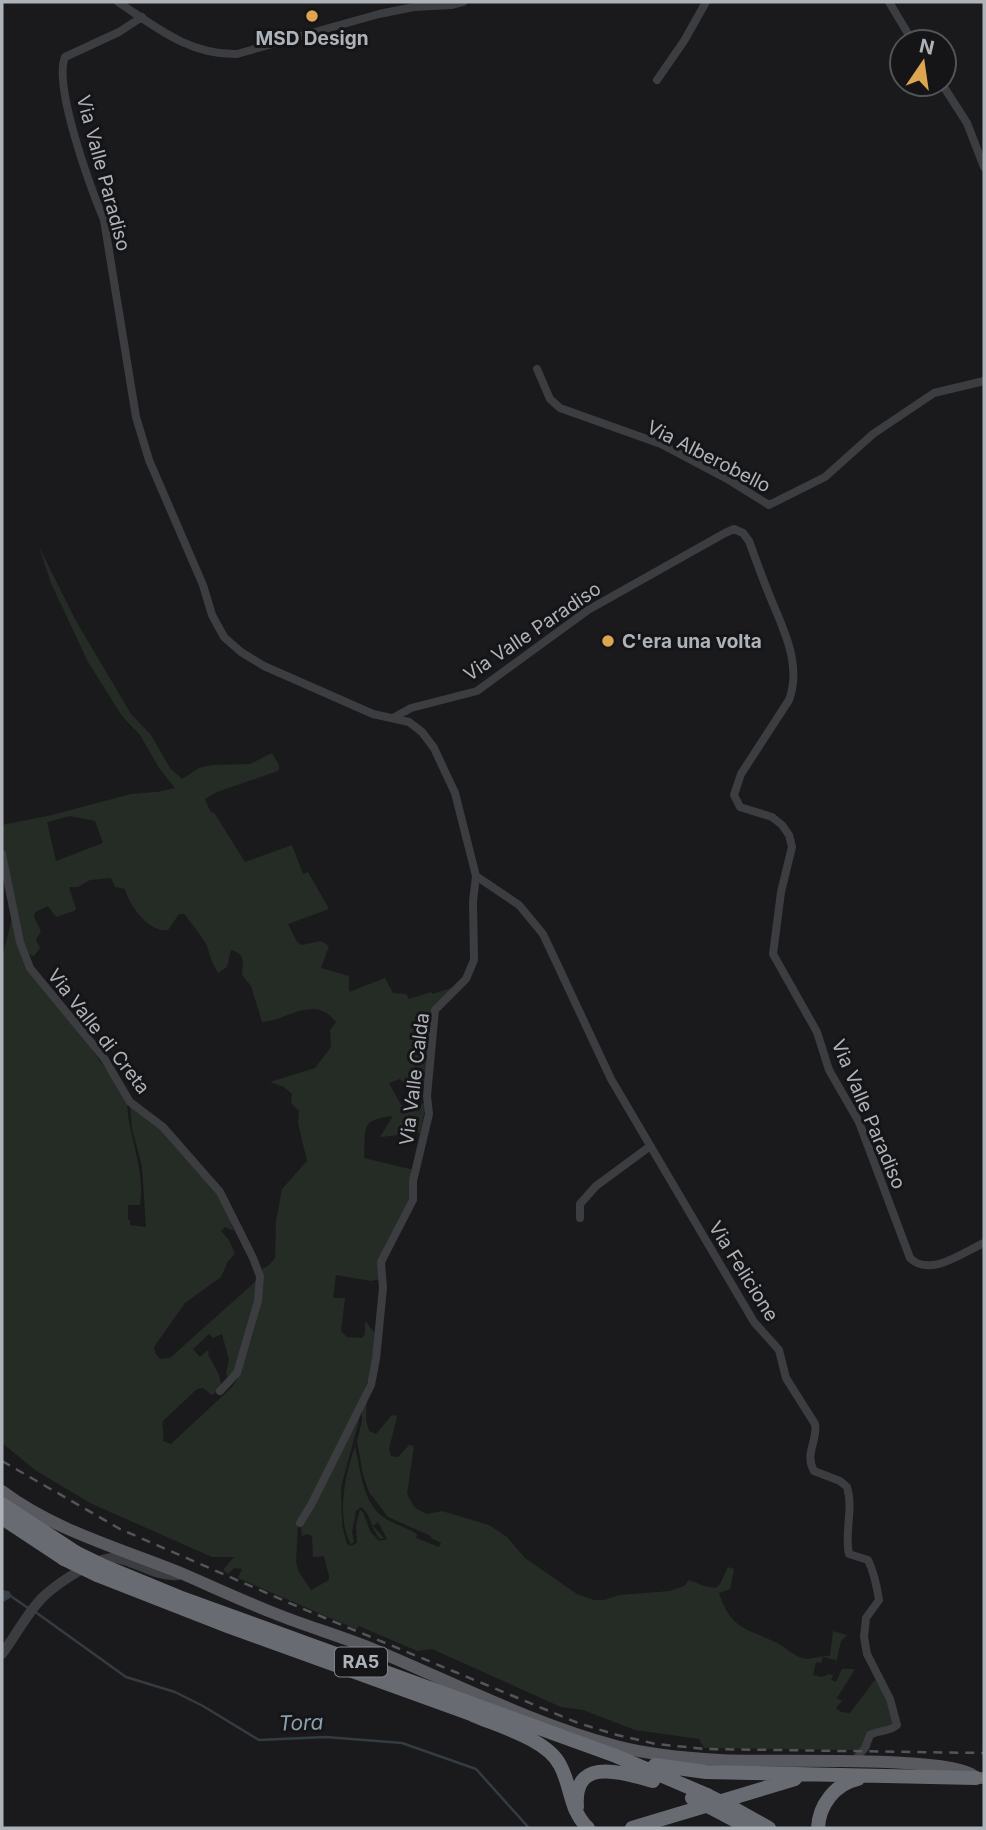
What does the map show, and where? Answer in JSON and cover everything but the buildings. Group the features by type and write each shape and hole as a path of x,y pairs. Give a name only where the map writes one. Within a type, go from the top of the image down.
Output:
{"highway":[{"name":"RA5","path":"2,1504 101,1571 230,1627 699,1797"},
{"name":"RA5","path":"2,1518 64,1559 180,1597 616,1756 730,1812 769,1828"},
{"path":"455,1708 547,1749 561,1765 572,1806 588,1828"},
{"path":"616,1756 681,1770 980,1778"},
{"path":"577,1816 578,1790 582,1782 597,1771 618,1771 653,1780"},
{"path":"632,1828 783,1781 827,1776"},
{"path":"818,1828 822,1810 833,1793 847,1781 867,1777"},
{"name":"RA5","path":"730,1812 749,1828"}],"main road":[{"path":"2,1491 55,1524 272,1613 372,1649 518,1711 617,1746 677,1757 725,1761 856,1759 940,1765 968,1771 980,1778"}],"street":[{"path":"118,2 177,41 196,49 223,54 237,54 379,14 463,2"},
{"path":"657,80 684,41 706,2"},
{"path":"889,2 905,28"},
{"name":"Via Valle Paradiso","path":"142,18 65,57 62,66 68,107 104,220 136,417 149,460 203,585 212,615 224,637 241,652 264,666 373,714 393,718 411,708 477,691 588,610 725,533 734,529 743,533 749,541 786,636 794,666 789,700 741,774 734,795 740,807 777,820 791,841 773,954 817,1032 829,1070 859,1122 911,1258 921,1266 934,1265 984,1243"},
{"path":"951,98 967,123 984,167"},
{"name":"Via Alberobello","path":"537,369 550,399 560,408 661,444 769,505 825,477 873,434 934,393 984,381"},
{"path":"393,718 409,722 422,732 434,748 455,793 476,876"},
{"name":"Via Valle di Creta","path":"2,854 20,942 30,968 104,1058 130,1102 163,1126 220,1192 253,1258 260,1276 258,1301 237,1373 220,1391"},
{"name":"Via Felicione","path":"476,876 519,905 543,934 611,1079 649,1147 754,1322 779,1350 786,1378 815,1424 817,1432 809,1463 814,1471 840,1481 847,1487 851,1510 847,1547 849,1553 868,1560 879,1600 866,1618 864,1628 867,1654 890,1699 897,1725 870,1735 865,1748 856,1759"},
{"name":"Via Valle Calda","path":"300,1523 371,1385 383,1288 380,1262 413,1200 413,1181 429,1114 427,1096 435,1010 466,979 474,960 473,901 476,876"},
{"path":"580,1218 580,1204 596,1186 649,1147"},
{"path":"2,1654 43,1597 75,1573 102,1560 115,1558 158,1573 184,1575"}],"shaded area":[{"path":"39,547 76,621 131,714 151,735 170,768 182,779 199,768 250,764 272,753 278,764 278,771 217,792 205,799 210,811 215,814 245,862 292,845 303,874 308,872 329,909 288,924 297,942 302,945 321,941 329,946 321,968 349,976 349,992 385,978 393,993 406,994 409,999 451,988 438,1006 427,1093 420,1078 403,1082 400,1079 389,1083 401,1105 415,1107 427,1100 420,1133 380,1137 393,1116 374,1120 366,1127 364,1158 414,1170 411,1195 380,1279 371,1281 336,1275 333,1298 345,1298 341,1331 347,1337 362,1338 365,1334 365,1321 377,1336 370,1375 362,1395 298,1526 296,1562 311,1590 329,1580 329,1576 324,1556 313,1557 312,1536 302,1536 301,1528 361,1413 341,1487 342,1525 347,1544 351,1546 357,1543 356,1525 360,1510 370,1531 379,1541 387,1539 378,1522 373,1526 384,1538 380,1539 361,1507 356,1511 352,1532 354,1542 351,1544 346,1534 344,1496 355,1447 367,1496 378,1513 417,1534 416,1538 439,1547 441,1543 388,1517 369,1492 357,1441 362,1421 362,1406 367,1395 366,1420 369,1431 376,1434 391,1416 397,1417 389,1449 391,1456 398,1457 409,1445 414,1446 407,1494 415,1508 427,1514 442,1511 489,1525 507,1537 525,1558 577,1594 594,1600 604,1600 620,1595 670,1591 684,1586 689,1580 716,1588 728,1567 734,1569 730,1589 719,1593 729,1615 742,1627 804,1659 830,1656 833,1631 847,1635 841,1641 835,1667 836,1660 823,1657 821,1663 816,1662 813,1675 833,1675 831,1680 836,1682 842,1669 855,1669 837,1698 842,1701 836,1708 850,1713 874,1681 878,1680 896,1724 875,1729 861,1750 704,1748 699,1739 635,1730 583,1710 561,1707 432,1649 417,1651 359,1626 356,1629 238,1578 242,1569 234,1568 228,1574 223,1570 234,1557 212,1557 90,1503 35,1470 2,1443 2,958 13,914 24,954 127,1099 141,1191 140,1205 128,1205 130,1225 146,1227 142,1166 132,1129 130,1107 163,1127 218,1192 232,1219 234,1231 225,1227 221,1231 229,1240 235,1254 228,1261 221,1277 185,1303 154,1347 155,1353 160,1359 170,1358 256,1281 259,1294 230,1383 226,1373 229,1360 222,1334 213,1338 209,1334 193,1349 200,1357 208,1350 222,1388 212,1395 203,1388 197,1389 163,1421 163,1441 171,1444 237,1380 259,1309 262,1269 275,1258 276,1221 282,1189 307,1161 298,1123 299,1111 291,1103 292,1094 284,1087 270,1082 315,1068 331,1047 330,1030 336,1022 328,1014 310,1009 262,1022 251,986 242,975 243,960 239,954 231,950 227,967 218,973 206,944 184,914 179,914 168,930 154,927 135,910 125,889 115,887 111,878 90,880 78,887 69,887 76,909 74,911 56,917 48,906 35,912 34,917 41,931 36,940 40,948 34,956 28,954 10,890 2,825 131,794 175,788 159,768 140,735 122,716 88,662 51,583","holes":["70,816 95,821 103,843 56,861 47,822"]}],"waterway":[{"name":"Tora","path":"2,1590 28,1608"},
{"path":"2,1598 7,1595"},
{"name":"Tora","path":"34,1611 126,1677 175,1692 259,1740 326,1737 402,1743 476,1769 529,1828"}],"railway":[{"path":"2,1461 120,1529 301,1608 578,1723 617,1735 656,1744 706,1749 984,1753"}],"place":[{"name":"MSD Design","path":"312,16"},
{"name":"C'era una volta","path":"608,641"}]}
